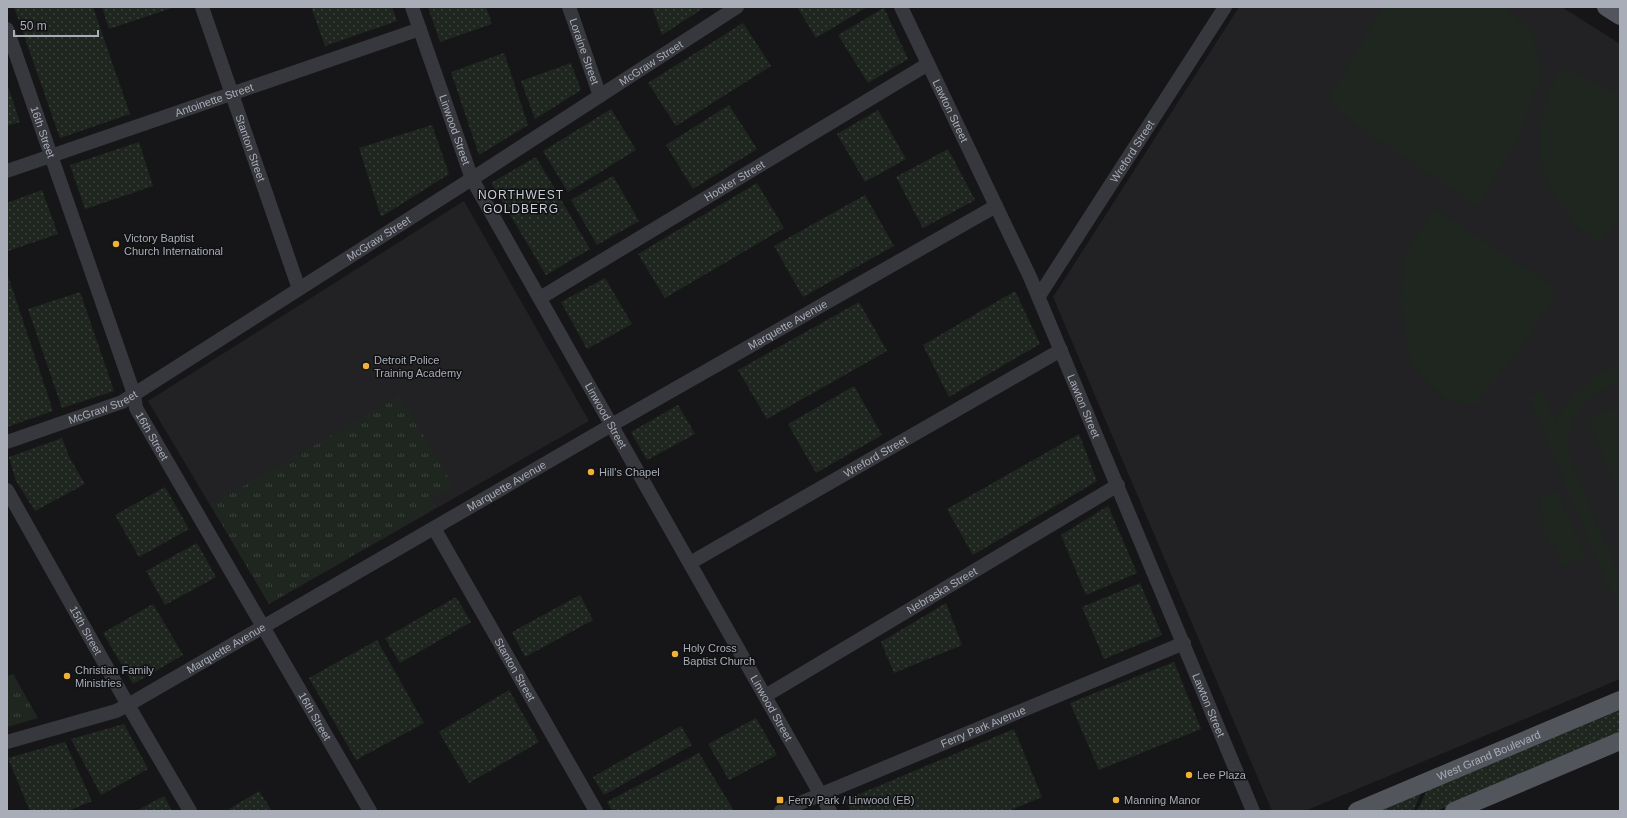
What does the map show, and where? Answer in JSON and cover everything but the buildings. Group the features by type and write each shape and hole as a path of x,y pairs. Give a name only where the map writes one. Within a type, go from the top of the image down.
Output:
{"main road":[{"path":"1606,7 1620,16"},
{"name":"West Grand Boulevard","path":"1357,811 1620,700"},
{"path":"1454,811 1620,741"}],"street":[{"name":"Stanton Street","path":"202,7 299,289"},
{"name":"Linwood Street","path":"412,7 472,179 830,811"},
{"name":"Loraine Street","path":"569,7 600,96"},
{"name":"McGraw Street","path":"7,442 122,402 472,179 737,7"},
{"name":"Lawton Street","path":"901,7 1039,296 1253,811"},
{"name":"Wreford Street","path":"1039,296 1225,7"},
{"name":"16th Street","path":"7,29 134,394 136,408 370,811"},
{"name":"Antoinette Street","path":"7,171 420,29"},
{"name":"Hooker Street","path":"540,298 928,64"},
{"name":"Marquette Avenue","path":"7,742 116,711 128,705 612,425 996,206"},
{"name":"Wreford Street","path":"690,563 1061,350"},
{"name":"Nebraska Street","path":"765,696 1118,485"},
{"name":"15th Street","path":"7,490 128,705 190,811"},
{"name":"Stanton Street","path":"434,528 596,811"},
{"name":"Ferry Park Avenue","path":"781,811 1184,643"}],"shaded area":[{"path":"1239,7 1562,7 1620,44 1620,679 1305,811 1272,811 1053,297"},
{"name":"Detroit Police Training Academy","path":"464,201 589,421 269,604 148,401"}],"green space":[{"path":"14,7 93,7 130,114 60,138"},
{"path":"102,7 175,7 109,29"},
{"path":"311,7 392,7 397,21 325,46"},
{"path":"428,7 486,7 492,24 440,42"},
{"path":"652,7 705,7 662,35"},
{"path":"797,7 867,7 816,38"},
{"path":"1382,7 1506,7 1520,22 1532,28 1543,80 1531,95 1528,112 1522,131 1477,206 1357,126 1332,104 1331,95"},
{"path":"884,8 908,59 868,83 838,35"},
{"path":"743,23 771,66 676,126 648,83"},
{"path":"504,53 528,125 479,155 451,72"},
{"path":"571,63 581,90 535,119 521,81"},
{"path":"1561,68 1620,95 1620,219 1599,244 1578,226 1561,207 1549,186 1542,165 1539,142 1542,118 1549,93"},
{"path":"7,83 20,122 7,126"},
{"path":"729,105 757,149 693,189 666,145"},
{"path":"611,109 636,150 568,192 543,151"},
{"path":"878,110 906,159 865,182 837,134"},
{"path":"432,125 449,174 381,217 359,148"},
{"path":"139,142 153,186 85,209 70,165"},
{"path":"948,149 975,200 923,228 896,177"},
{"path":"536,157 590,249 546,275 491,183"},
{"path":"613,176 639,221 597,245 571,200"},
{"path":"757,183 784,228 665,298 638,254"},
{"path":"42,190 58,234 8,251 7,203"},
{"path":"865,195 894,246 803,297 774,246"},
{"path":"1436,208 1495,249 1553,285 1555,296 1518,352 1481,398 1479,404 1451,402 1430,385 1410,360 1400,302 1403,264 1413,242"},
{"path":"7,273 53,411 7,427"},
{"path":"605,278 632,324 587,349 561,302"},
{"path":"1015,291 1040,344 949,397 923,345"},
{"path":"80,292 114,391 62,408 28,309"},
{"path":"859,302 887,351 767,419 738,370"},
{"path":"1620,366 1620,381 1597,394 1587,402 1579,412 1572,423 1568,447 1571,461 1620,578 1620,606 1609,588 1529,397 1542,391 1556,424 1566,404 1581,388 1600,375"},
{"path":"854,386 882,435 816,473 788,424"},
{"path":"400,396 453,486 431,499 435,507 269,604 211,505"},
{"path":"678,405 695,434 647,460 631,432"},
{"path":"1620,406 1620,495 1588,420"},
{"path":"1079,434 1097,481 973,555 947,509"},
{"path":"62,438 69,457 85,484 35,511 16,481 9,457"},
{"path":"165,487 189,529 139,557 115,515"},
{"path":"1558,491 1586,558 1563,566 1554,545 1550,547 1542,527 1546,525 1537,505 1542,503 1540,498"},
{"path":"1108,506 1137,573 1086,595 1061,535"},
{"path":"197,543 216,577 165,605 146,571"},
{"path":"1140,583 1162,635 1104,659 1082,607"},
{"path":"580,595 593,620 525,657 512,632"},
{"path":"456,597 471,622 400,663 385,638"},
{"path":"946,603 962,645 894,673 881,642"},
{"path":"153,604 183,655 133,684 103,633"},
{"path":"377,640 424,723 356,760 309,678"},
{"path":"1174,662 1201,729 1099,770 1070,703"},
{"path":"13,674 38,718 7,727 7,676"},
{"path":"509,690 539,742 469,783 439,732"},
{"path":"1620,708 1620,735 1436,811 1417,811 1429,787"},
{"path":"756,718 777,755 729,780 708,744"},
{"path":"124,724 148,769 101,795 71,739"},
{"path":"681,726 692,745 604,795 593,777"},
{"path":"1014,729 1042,797 1008,811 851,811 845,800"},
{"path":"65,742 92,801 68,811 30,811 8,758"},
{"path":"699,753 734,811 612,811 607,802"},
{"path":"1423,789 1413,811 1372,811"},
{"path":"259,791 272,811 226,811"},
{"path":"164,796 172,811 136,811"}],"place":[{"name":"Victory Baptist Church International","path":"116,244"},
{"name":"Detroit Police Training Academy","path":"366,366"},
{"name":"Hill's Chapel","path":"591,472"},
{"name":"Holy Cross Baptist Church","path":"675,654"},
{"name":"Christian Family Ministries","path":"67,676"},
{"name":"Lee Plaza","path":"1189,775"},
{"name":"Ferry Park / Linwood (EB)","path":"780,800"},
{"name":"Manning Manor","path":"1116,800"}],"district":[{"name":"NORTHWEST GOLDBERG","path":"521,202"}]}
